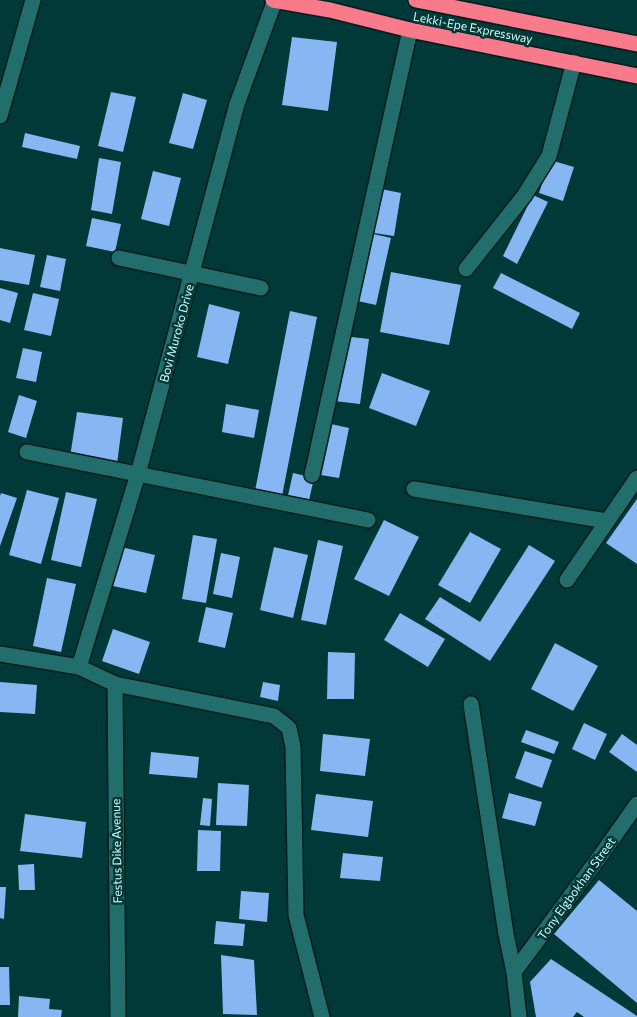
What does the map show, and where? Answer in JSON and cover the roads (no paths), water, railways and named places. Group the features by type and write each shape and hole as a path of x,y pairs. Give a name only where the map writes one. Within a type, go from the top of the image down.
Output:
{"highway":[{"name":"Lekki-Epe Expressway","path":"274,0 330,10 410,30 637,76"},
{"name":"Lekki-Epe Expressway","path":"416,0 637,44"}],"street":[{"name":"Bovi Muroko Drive","path":"78,667 138,474 238,104 274,0"},
{"path":"0,116 28,1"},
{"path":"312,475 410,30"},
{"path":"466,269 524,196 549,156 574,62"},
{"path":"119,258 262,288"},
{"path":"27,452 368,520"},
{"path":"567,580 637,478"},
{"path":"414,488 607,521"},
{"path":"0,654 78,667 115,684 274,716 289,728 293,747 296,915 322,1017"},
{"name":"Festus Dike Avenue","path":"115,684 118,1017"},
{"path":"471,704 506,934 514,972 519,1017"},
{"name":"Tony Elgbokhan Street","path":"514,972 637,804"}]}
